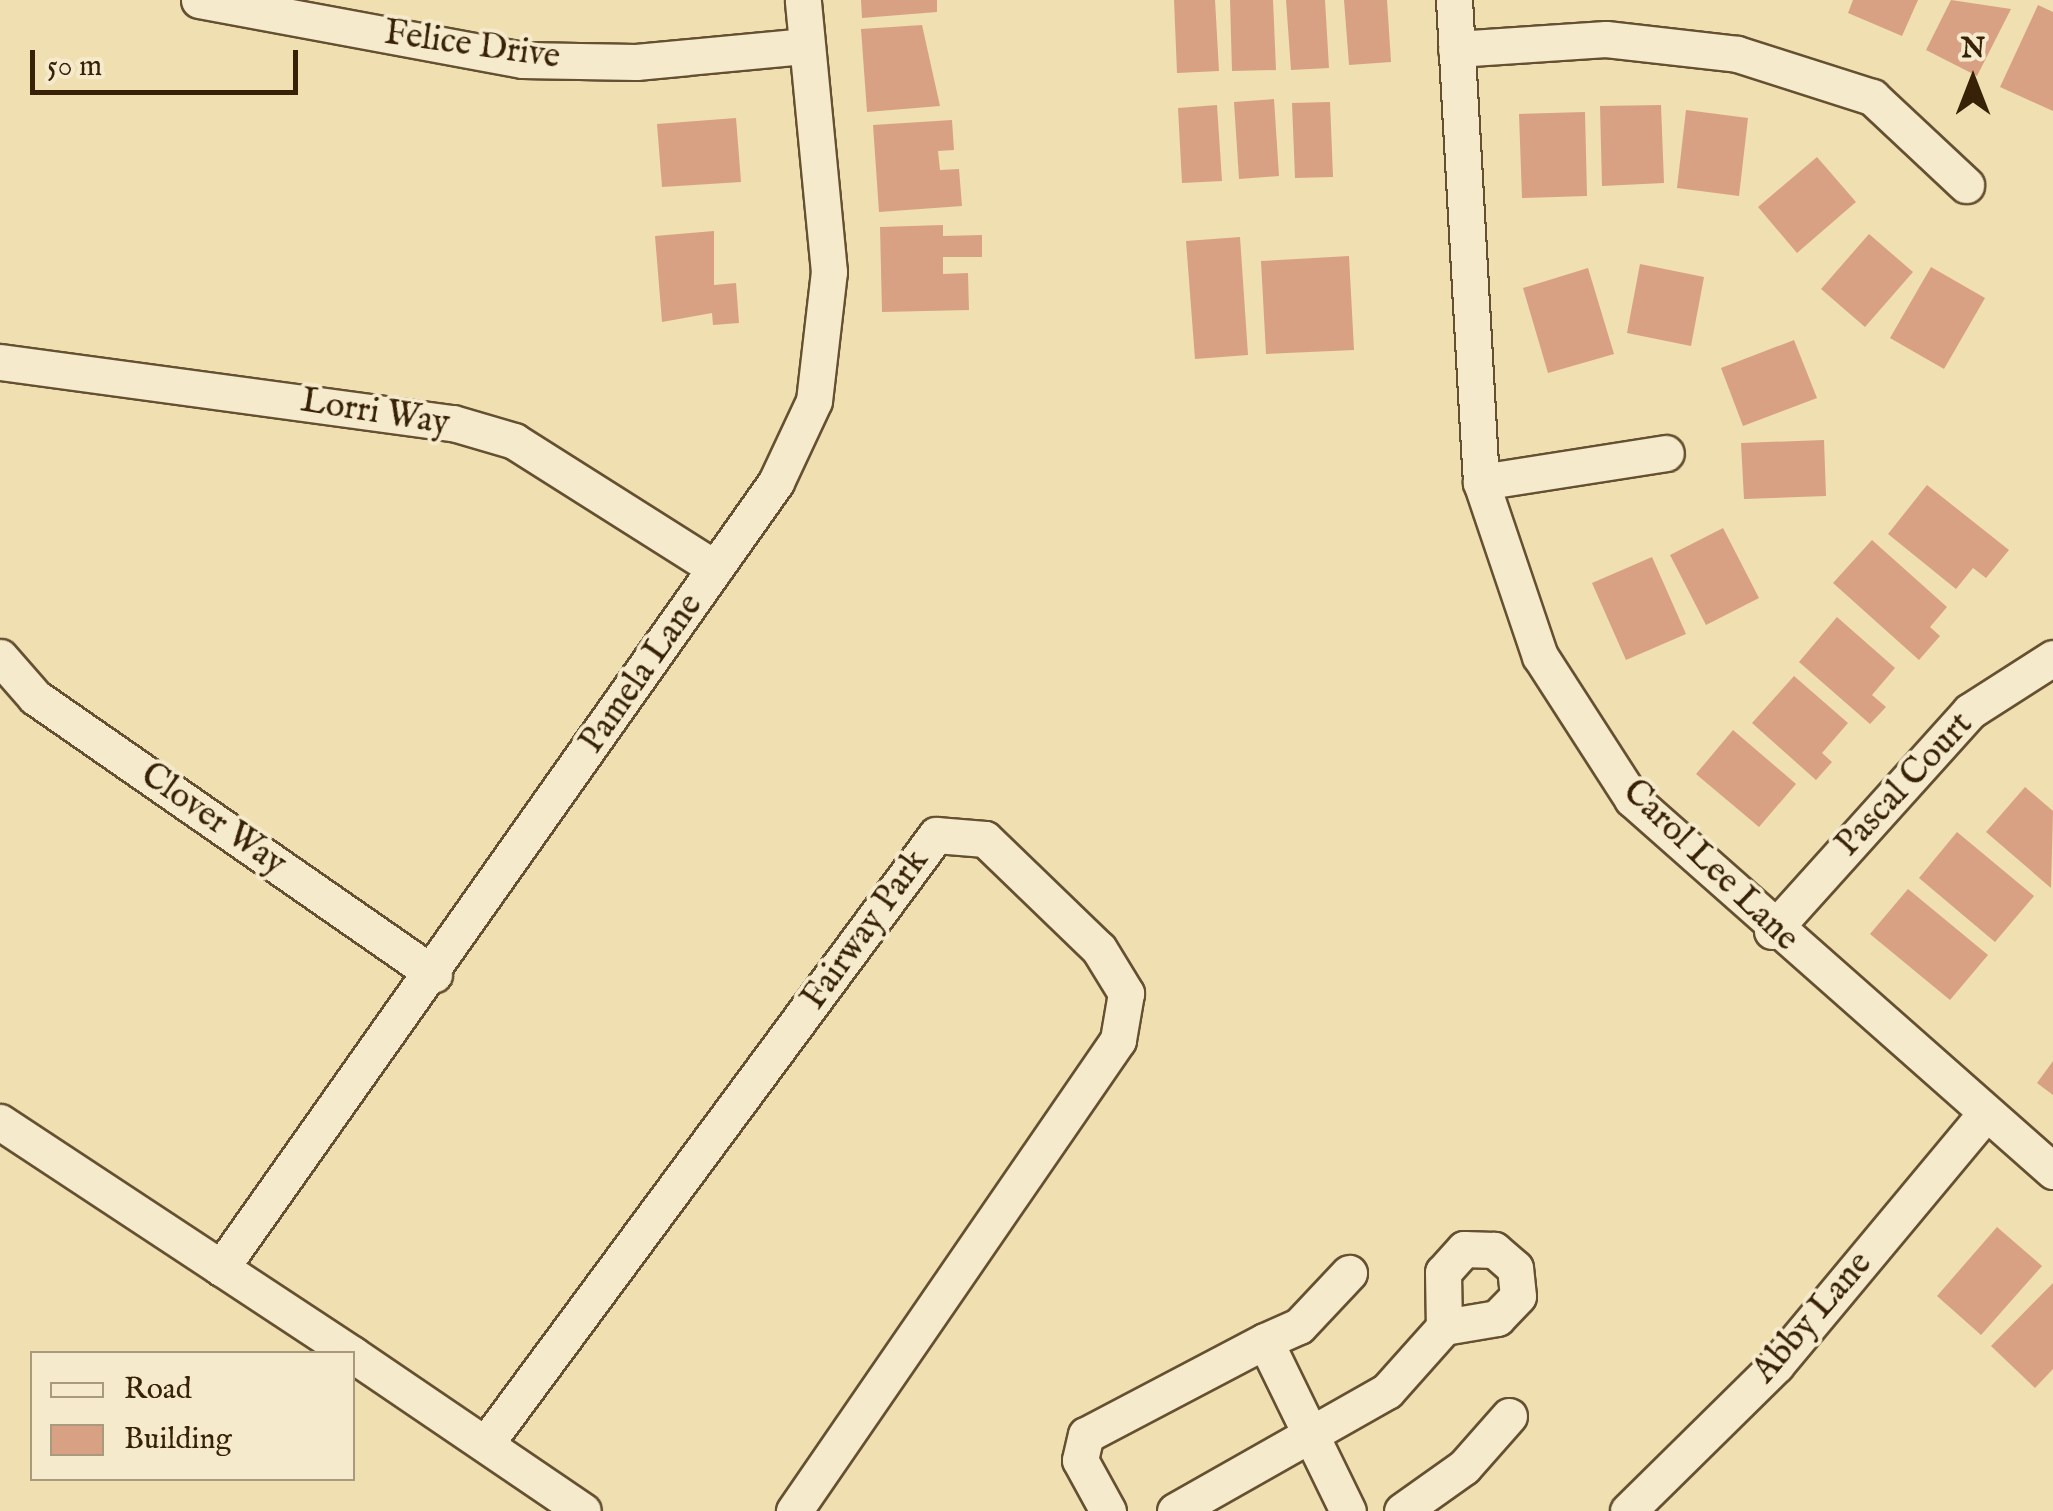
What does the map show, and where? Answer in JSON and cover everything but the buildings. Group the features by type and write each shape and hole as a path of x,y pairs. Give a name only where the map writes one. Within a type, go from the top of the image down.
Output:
{"street":[{"name":"Felice Drive","path":"199,0 522,60 636,62 806,46"},
{"name":"Pamela Lane","path":"221,1268 434,974 776,482 814,400 829,272 803,0"},
{"name":"Carol Lee Lane","path":"1454,0 1481,482 1540,656 1622,783 1772,930 2053,1170"},
{"path":"1456,50 1606,40 1737,54 1872,98 1966,185"},
{"name":"Lorri Way","path":"0,362 453,423 514,442 715,568"},
{"path":"1481,482 1666,453"},
{"name":"Clover Way","path":"0,657 35,697 434,974"},
{"name":"Pascal Court","path":"1772,930 1970,712 2053,658"},
{"name":"Fairway Park","path":"487,1442 936,834 985,839 1099,950 1126,993 1118,1040 794,1511"},
{"name":"Abby Lane","path":"1628,1511 1776,1365 1986,1114"},
{"path":"0,1122 347,1351"},
{"path":"1108,1511 1080,1460 1086,1435 1300,1326 1349,1273"},
{"path":"1175,1511 1312,1437 1387,1391 1444,1327"},
{"path":"1265,1341 1348,1511"},
{"path":"355,1356 487,1442 583,1511"},
{"path":"1402,1511 1464,1467 1509,1416"}]}
